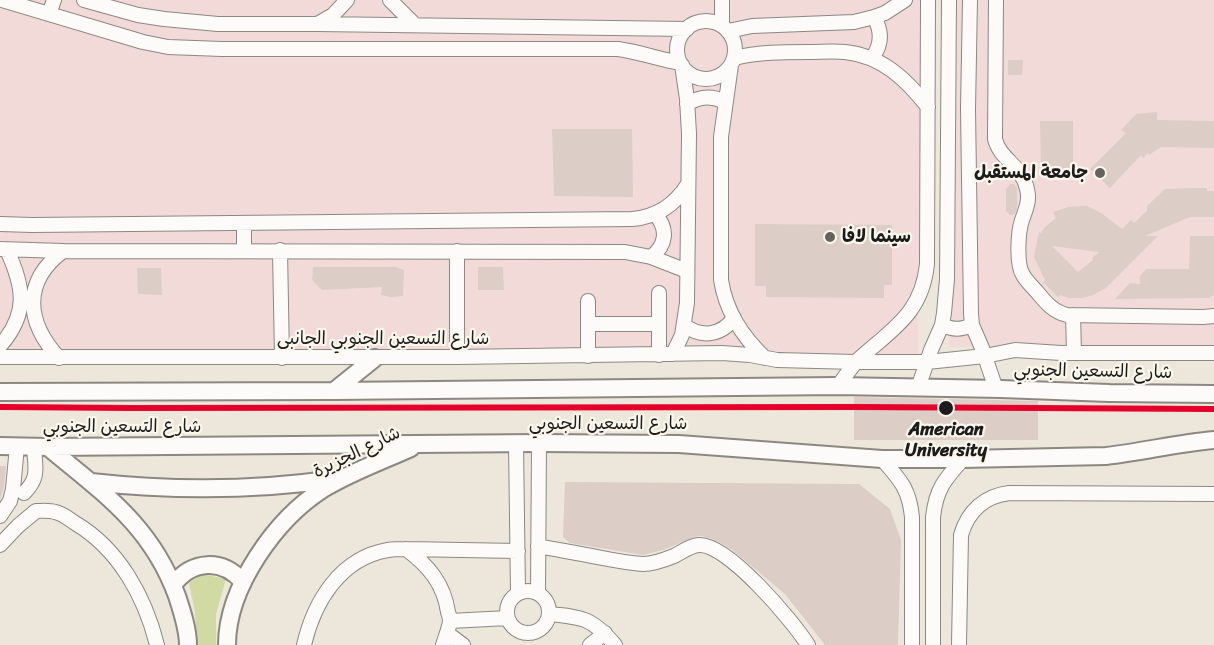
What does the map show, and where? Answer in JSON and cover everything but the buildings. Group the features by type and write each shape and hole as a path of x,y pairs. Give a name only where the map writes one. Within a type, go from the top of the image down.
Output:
{"main road":[{"path":"334,391 375,358"},
{"name":"شارع التسعين الجنوبي","path":"0,392 838,386 1214,394"},
{"name":"شارع التسعين الجنوبي","path":"8,446 679,444 882,459 963,459 1106,456 1214,440"},
{"name":"شارع الجزيرة","path":"227,645 230,619 243,582 255,560 284,521 316,495 344,478 417,445"},
{"path":"41,447 112,499 147,539 173,585 185,622 188,645"},
{"path":"91,482 163,489 227,489 272,487 344,478"},
{"path":"173,585 189,570 211,565 226,568 243,582"}],"street":[{"path":"2,0 142,42 194,49 618,49 681,64 692,75 706,79 721,75 733,62 756,54 844,52 872,58 888,66 901,76 928,107"},
{"path":"49,14 54,0"},
{"path":"84,0 138,15 218,24 687,29"},
{"path":"317,24 333,15 347,0"},
{"path":"390,0 415,25"},
{"path":"722,0 725,28 735,44 721,137 724,297 734,318 754,347 765,358"},
{"path":"673,354 684,325 687,303 689,134 679,41 687,29 708,22 725,28 854,22 885,13 905,0"},
{"path":"838,386 856,362 907,317 922,292 926,277 928,253 928,0"},
{"path":"918,388 942,325 944,313 949,0"},
{"path":"996,389 970,314 968,109 970,7 992,11 995,139 999,150 1025,180 1028,195 1027,207 1019,231 1019,264 1027,281 1060,314 1214,316"},
{"path":"872,58 880,38 880,30 874,17"},
{"path":"687,104 697,98 709,97 725,102"},
{"path":"0,224 632,219 655,214 671,205 688,184"},
{"path":"651,257 660,248 664,237 663,225 655,214"},
{"path":"244,223 244,250"},
{"path":"0,346 18,320 21,289 17,274 4,249 625,252 651,257 687,271"},
{"path":"280,250 282,358"},
{"path":"59,358 40,334 34,308 34,295 43,269 63,251"},
{"path":"457,251 457,357"},
{"path":"659,293 659,355"},
{"path":"588,301 588,356"},
{"path":"1073,315 1074,352"},
{"path":"684,325 695,332 708,334 725,328 734,318"},
{"path":"588,324 659,324"},
{"path":"942,325 957,330 972,325"},
{"name":"شارع التسعين الجنوبي الجانبى","path":"0,357 375,358 722,353 765,358 856,362 927,362 985,356 1016,350 1061,353 1214,353"},
{"path":"516,443 518,593"},
{"path":"538,593 539,443"},
{"path":"0,516 10,501 13,489 8,446"},
{"path":"24,493 32,485 41,447"},
{"path":"882,459 905,487 912,510 912,645"},
{"path":"933,645 934,508 940,488 963,459"},
{"path":"959,645 962,535 967,519 978,506 993,496 1010,493 1214,494"},
{"path":"912,510 921,506 934,508"},
{"path":"0,545 36,511 57,512 84,528 126,571 141,597 157,645"},
{"path":"518,518 539,517"},
{"path":"538,546 644,564 662,561 698,545 709,546 718,550 761,587 798,629 808,645"},
{"path":"304,645 316,609 327,590 341,573 355,562 371,554 406,549 518,551"},
{"path":"406,549 432,572 441,587 447,604 446,633"},
{"path":"525,591 538,593 546,602 549,614 546,621 542,627 530,632 516,629 508,618 510,601 518,593 525,591"},
{"path":"549,614 574,616 586,620 597,626 615,645"},
{"path":"446,633 508,618"},
{"path":"446,633 464,645"},
{"path":"590,645 605,633"}],"shaded area":[{"path":"0,0 923,0 918,357 0,351"},
{"name":"جامعة المستقبل","path":"954,0 1214,0 1214,347 949,347"}],"green space":[{"path":"202,574 226,579 216,614 216,645 197,645 195,612 189,583"}],"transit line":[{"path":"0,407 1214,409"}],"place":[{"name":"جامعة المستقبل","path":"1100,173"},
{"name":"سينما لافا","path":"830,237"},
{"name":"American University","path":"946,408"}]}
